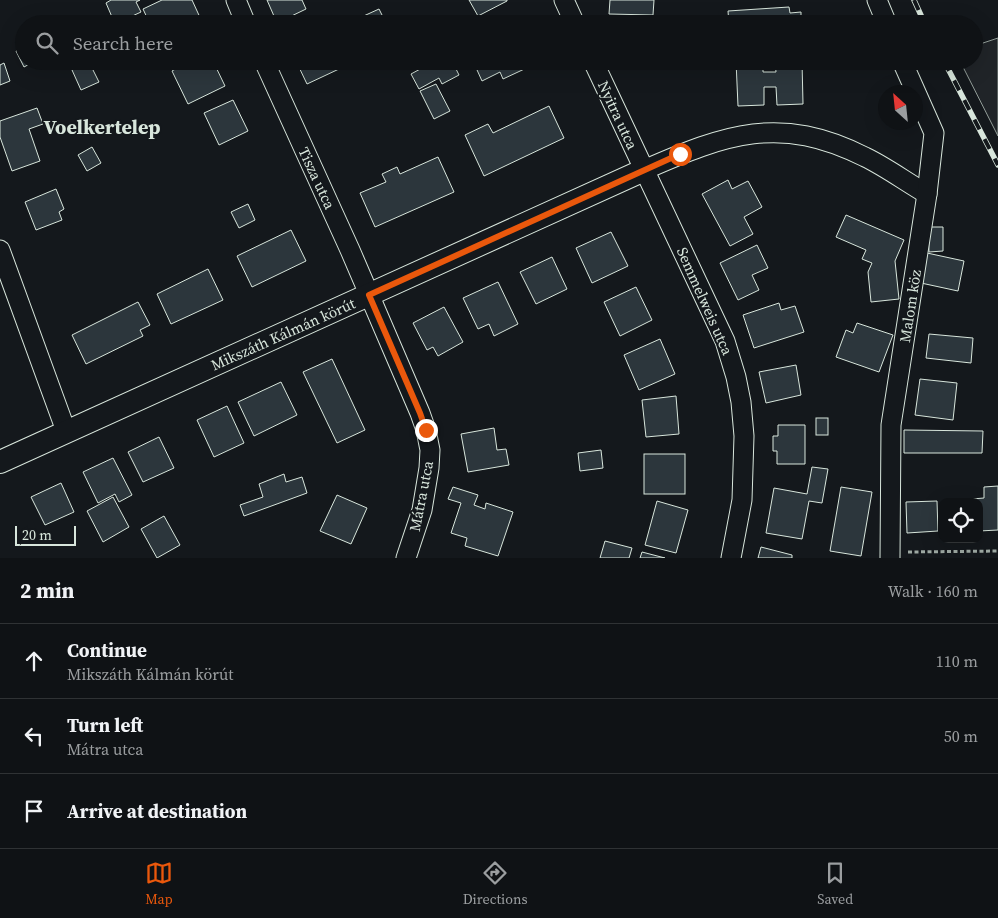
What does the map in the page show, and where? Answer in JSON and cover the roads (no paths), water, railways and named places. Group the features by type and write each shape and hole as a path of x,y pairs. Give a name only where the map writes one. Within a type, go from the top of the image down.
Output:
{"street":[{"path":"236,0 242,15"},
{"path":"564,0 571,15"},
{"path":"877,0 883,15"},
{"name":"Tisza utca","path":"268,70 369,295"},
{"name":"Nyitra utca","path":"597,70 644,170"},
{"name":"Malom köz","path":"890,555 891,425 927,194 934,133 906,70"},
{"name":"Mikszáth Kálmán körút","path":"0,462 644,170 708,143 757,132 796,134 818,138 843,146 867,157 927,194"},
{"name":"Semmelweis utca","path":"644,170 725,341 736,377 741,402 744,436 743,491 737,534 731,558"},
{"path":"0,250 66,431"},
{"name":"Mátra utca","path":"369,295 420,413 430,450 422,510 406,558"}],"railway":[{"path":"914,0 921,15"},
{"path":"949,70 998,165"}],"district":[{"name":"Voelkertelep","path":"102,127"}]}
